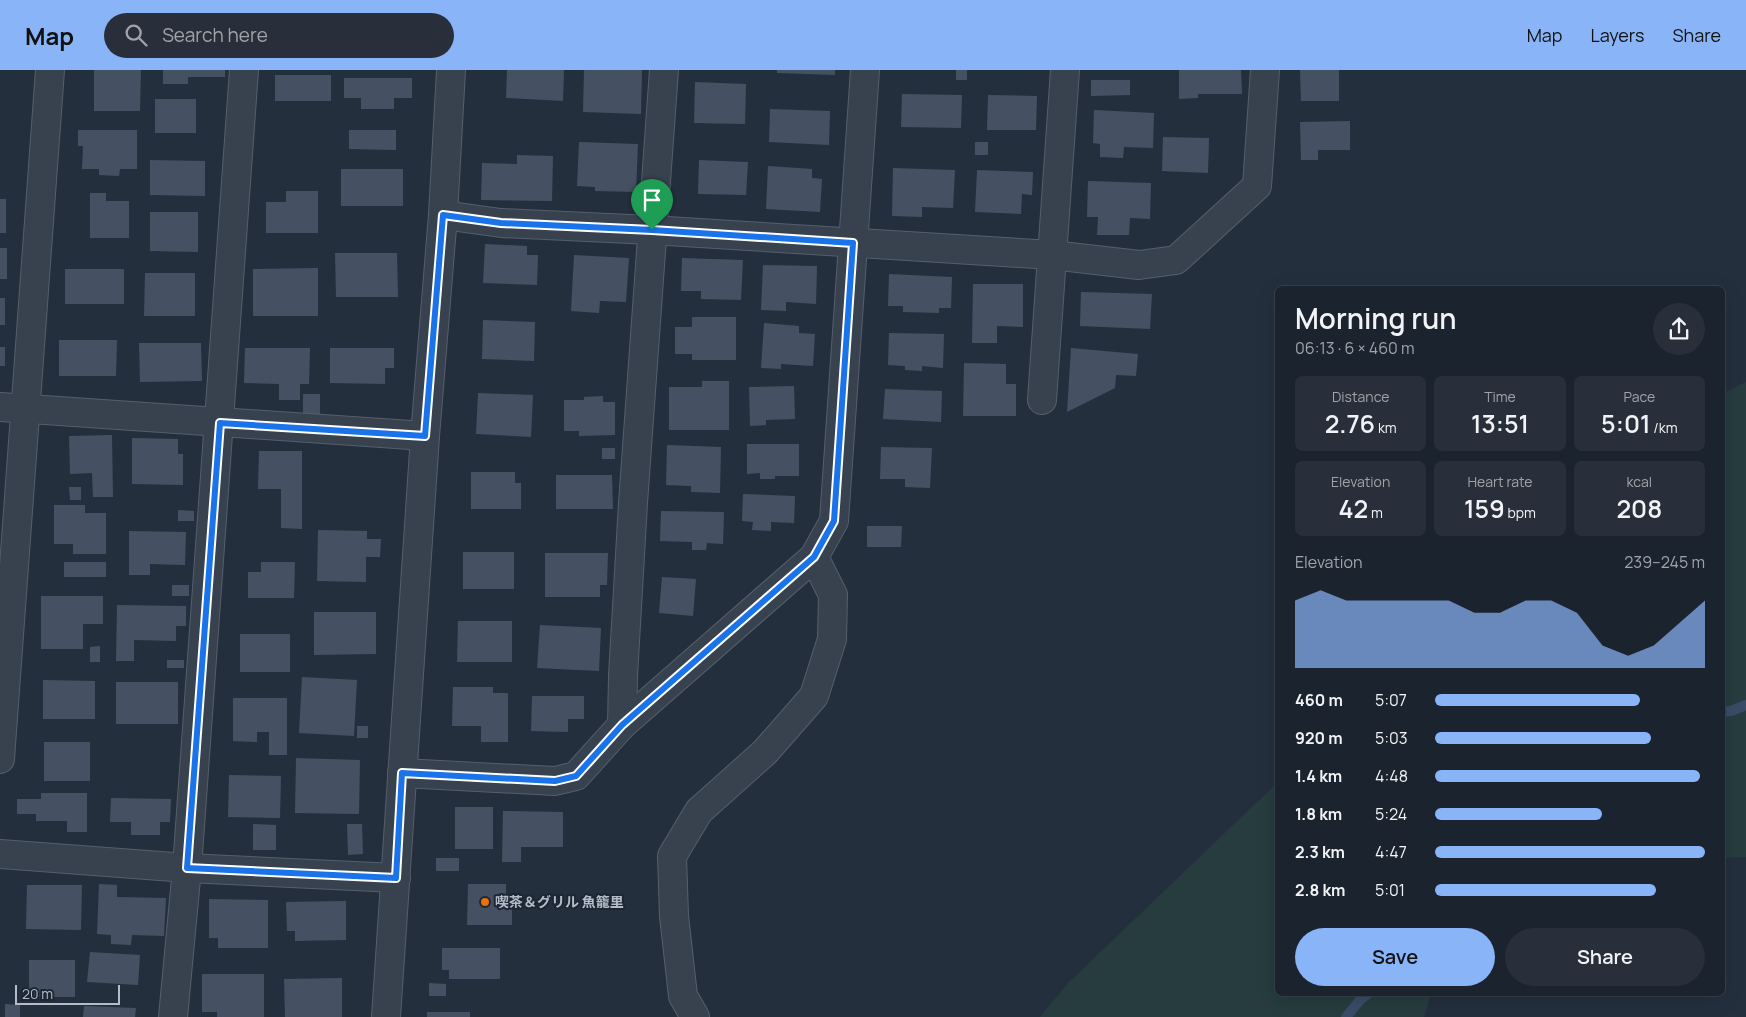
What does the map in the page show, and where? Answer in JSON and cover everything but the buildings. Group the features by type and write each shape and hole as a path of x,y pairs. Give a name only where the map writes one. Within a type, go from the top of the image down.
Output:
{"street":[{"path":"0,759 13,408 50,70"},
{"path":"173,1017 187,868 244,70"},
{"path":"386,1017 452,70"},
{"path":"622,725 633,503 664,70"},
{"path":"402,773 555,781 576,776 622,725 814,557 834,521 865,70"},
{"path":"1042,400 1065,70"},
{"path":"443,215 501,223 652,230 1052,255 1139,265 1176,260 1257,186 1265,70"},
{"path":"13,408 425,436"},
{"path":"695,1017 683,996 674,916 672,856 699,811 765,752 814,696 832,639 833,595 814,557"},
{"path":"0,854 187,868 396,878"}],"green space":[{"path":"1746,382 1746,857 1725,858 1725,392"},
{"path":"1275,785 1275,996 1430,996 1424,1017 1040,1017 1067,984"}],"waterway":[{"path":"1725,712 1746,705"},
{"path":"1346,1017 1365,996"}],"place":[{"name":"喫茶＆グリル 魚籠里","path":"485,902"}],"route":[{"path":"443,215 501,223 652,230 853,243 834,521 814,557 622,725 576,776 555,781 402,773 396,878 187,868 220,423 425,436 443,215"}]}
